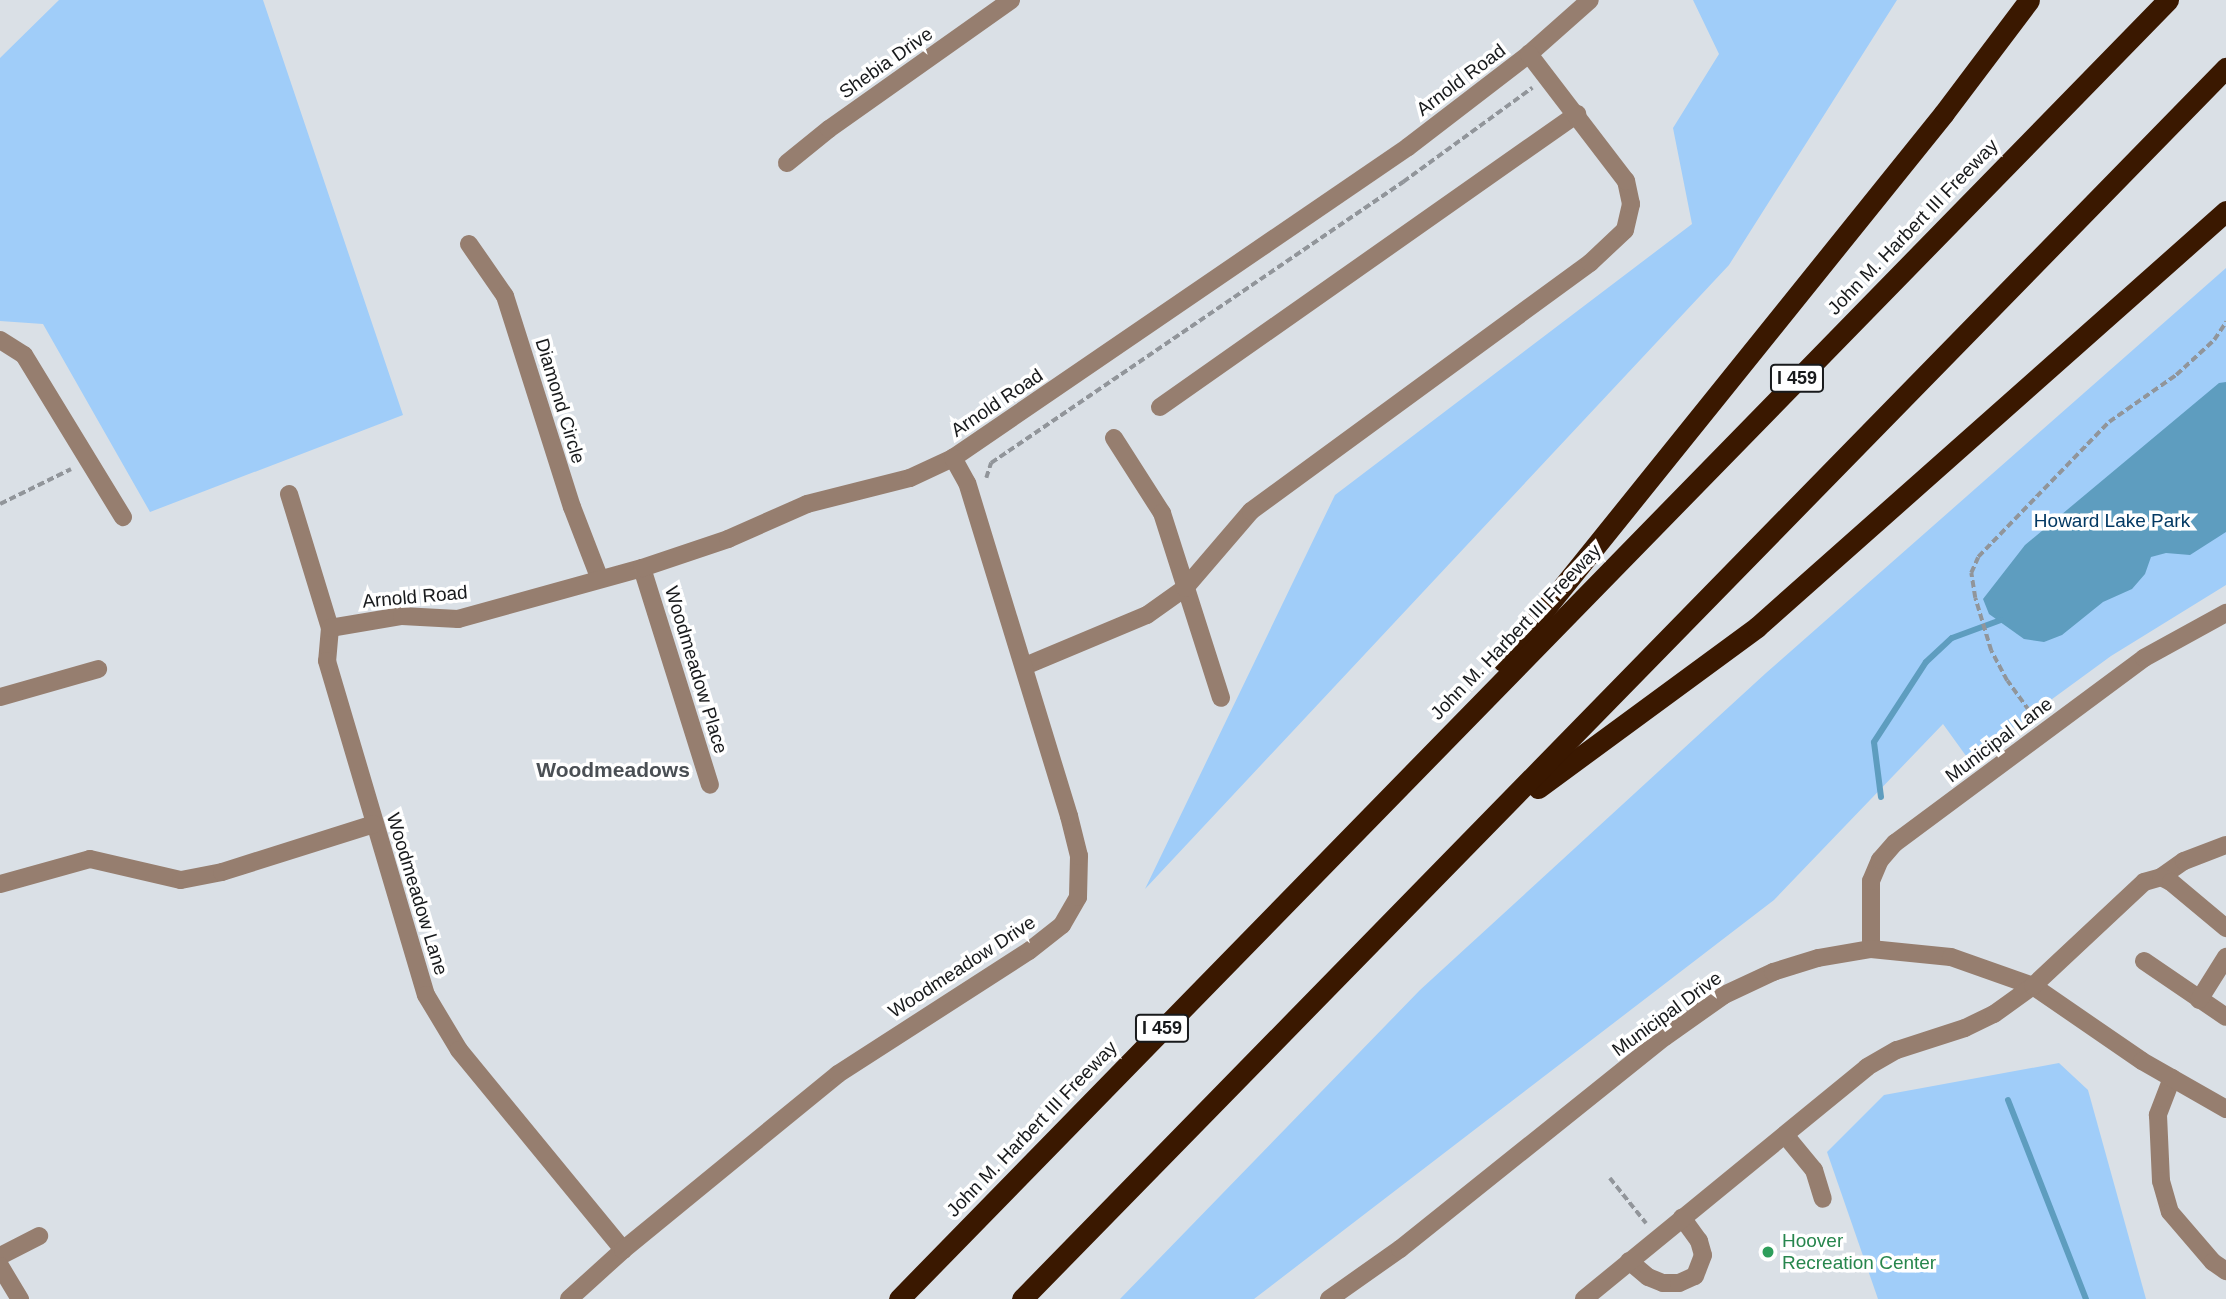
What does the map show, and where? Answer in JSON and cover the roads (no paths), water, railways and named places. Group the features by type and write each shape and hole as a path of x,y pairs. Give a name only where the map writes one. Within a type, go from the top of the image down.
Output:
{"highway":[{"path":"1426,757 1772,329 1944,113 2029,0"},
{"name":"John M. Harbert III Freeway","path":"899,1299 2168,0"},
{"path":"1022,1299 1492,822 2226,68"},
{"path":"1492,822 1757,627 2226,211"}],"street":[{"name":"Shebia Drive","path":"787,163 829,129 1011,0"},
{"name":"Arnold Road","path":"330,628 402,616 458,619 599,577 642,568 728,538 807,504 910,478 953,458 1408,147 1529,54 1590,0"},
{"path":"1025,666 1147,615 1185,588 1251,512 1590,263 1625,230 1631,204 1626,181 1529,54"},
{"path":"1160,407 1577,114"},
{"name":"Diamond Circle","path":"470,244 505,296 572,507 599,577"},
{"path":"0,340 24,355 123,517"},
{"path":"1114,438 1162,513 1221,698"},
{"name":"Woodmeadow Drive","path":"569,1299 623,1250 838,1074 1029,951 1062,925 1077,897 1079,856 1025,666 967,482 953,458"},
{"name":"Woodmeadow Lane","path":"289,494 330,628 327,661 426,995 459,1050 623,1250"},
{"name":"Woodmeadow Place","path":"642,568 710,785"},
{"name":"Municipal Lane","path":"1871,949 1871,881 1880,860 1895,843 2144,658 2226,613"},
{"path":"0,698 98,669"},
{"path":"0,884 90,859 181,880 222,872 374,824"},
{"path":"1584,1299 1867,1067 1897,1050 1965,1028 1994,1014 2033,986 2144,882 2161,877 2184,861 2226,845"},
{"path":"2161,877 2171,882 2226,928"},
{"name":"Municipal Drive","path":"1337,1297 1665,1037 1724,995 1773,972 1818,958 1871,949 1951,957 2033,986 2172,1079 2226,1109"},
{"path":"2199,1000 2226,957"},
{"path":"2144,961 2226,1017"},
{"path":"2172,1079 2158,1115 2161,1181 2170,1213 2213,1262 2226,1271"},
{"path":"1785,1135 1814,1170 1824,1199"},
{"path":"1629,1261 1648,1277 1663,1283 1679,1283 1695,1276 1703,1255 1699,1241 1682,1218"},
{"path":"0,1256 38,1236"},
{"path":"0,1266 20,1299"}],"waterway":[{"path":"1881,797 1874,742 1926,662 1952,638 2001,620"},
{"path":"2008,1100 2086,1299"}],"place":[{"name":"Hoover Recreation Center","path":"1768,1252"}],"district":[{"name":"Woodmeadows","path":"613,770"}],"park label":[{"name":"Howard Lake Park","path":"2112,521"}]}
